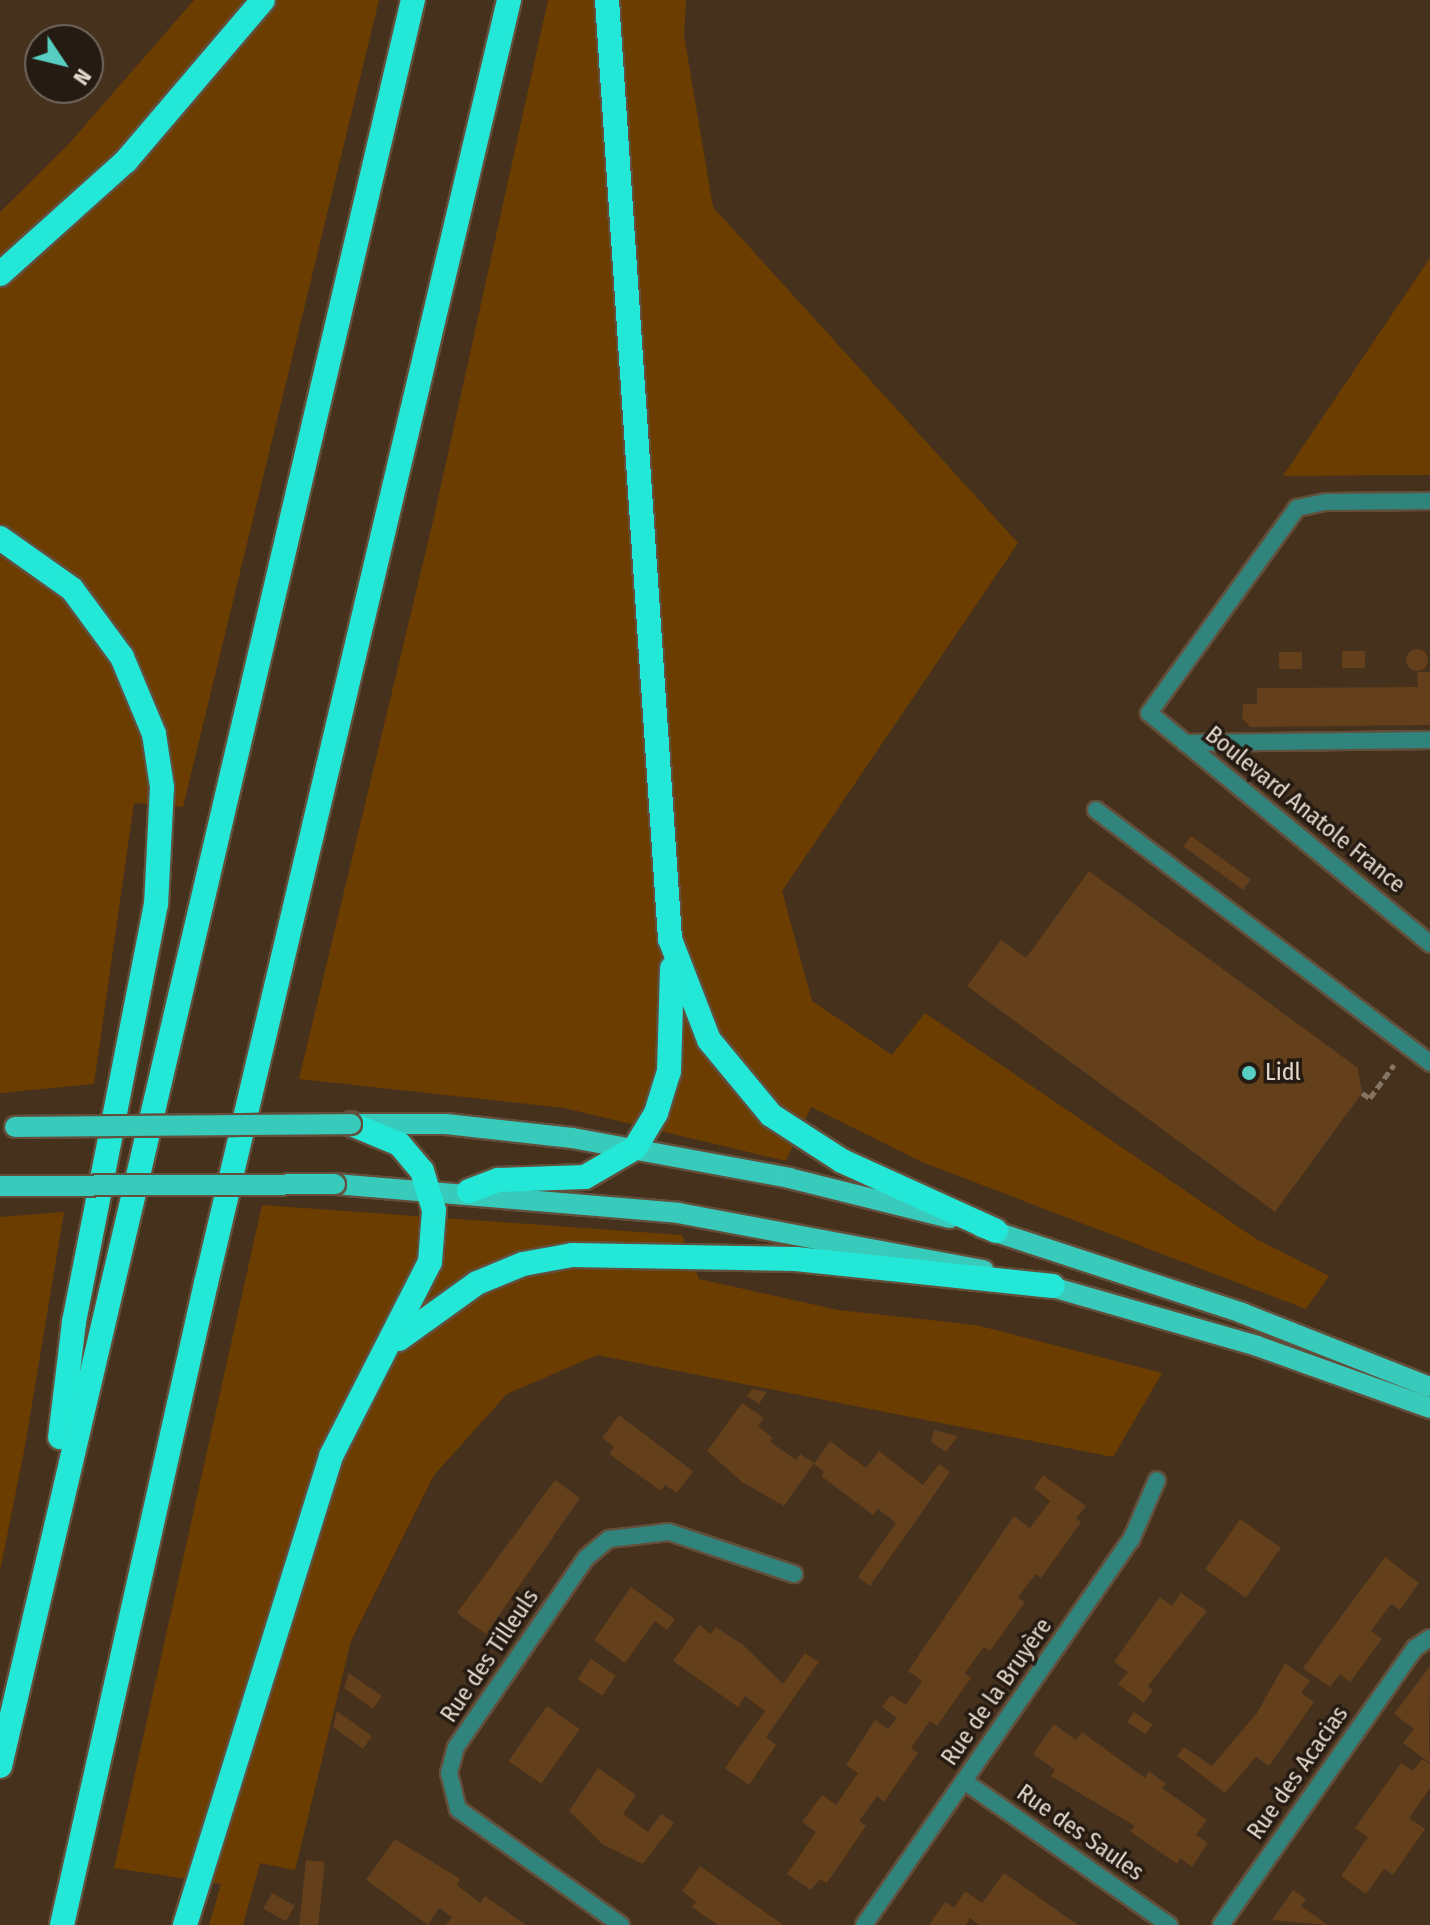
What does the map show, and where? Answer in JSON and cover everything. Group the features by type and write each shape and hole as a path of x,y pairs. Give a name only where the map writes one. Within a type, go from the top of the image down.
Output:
{"highway":[{"path":"0,274 126,161 263,0"},
{"path":"0,1766 45,1558 413,0"},
{"path":"62,1925 206,1283 509,0"},
{"path":"469,1191 498,1180 585,1177 635,1148 656,1113 669,1071 670,939 607,0"},
{"path":"0,538 72,589 122,657 150,722 162,787 156,904 74,1322 45,1558"},
{"path":"670,939 715,1051 771,1115 842,1161 996,1231"},
{"path":"185,1925 331,1456 430,1262 429,1188 399,1144 351,1124"},
{"path":"382,1359 454,1295 523,1264 572,1255 818,1260 1053,1286"}],"main road":[{"path":"7,1128 351,1124 474,1126 635,1148 789,1178 996,1231 1242,1313 1430,1387"},
{"path":"0,1186 335,1184 429,1188 767,1226 1053,1286 1257,1346 1430,1408"}],"street":[{"name":"Boulevard Anatole France","path":"1430,501 1325,502 1297,508 1149,713 1430,944"},
{"path":"1185,743 1430,740"},
{"path":"1096,810 1430,1063"},
{"name":"Rue de la Bruyère","path":"864,1925 1140,1527 1157,1480"},
{"name":"Rue des Tilleuls","path":"621,1925 458,1809 449,1773 456,1747 586,1558 609,1539 653,1530 688,1536 794,1574"},
{"name":"Rue des Acacias","path":"1221,1925 1415,1648 1430,1638"},
{"name":"Rue des Saules","path":"964,1781 1169,1925"}],"path":[{"path":"1362,1093 1370,1098 1396,1063 1404,1070"}],"shaded area":[{"path":"194,0 379,0 183,807 134,803 94,1084 0,1093 0,212 67,146"},
{"path":"548,0 686,0 684,35 713,207 1018,543 782,891 812,1001 892,1055 925,1013 1256,1239 1329,1276 1306,1309 922,1162 811,1107 786,1161 564,1108 299,1079 434,517"},
{"path":"1430,258 1430,475 1283,476"},
{"path":"262,1205 682,1235 699,1279 838,1310 976,1325 1162,1373 1113,1457 597,1355 507,1394 434,1475 351,1641 295,1870 260,1863 243,1925 209,1925 221,1884 114,1868"},
{"path":"64,1212 25,1446 0,1571 0,1217"}],"building":[{"path":"1417,649 1425,652 1428,660 1425,668 1417,671 1409,668 1406,660 1409,652"},
{"path":"1342,651 1365,651 1365,668 1342,668"},
{"path":"1279,652 1302,652 1302,669 1279,669"},
{"path":"1417,672 1430,672 1430,725 1250,727 1242,718 1243,704 1257,704 1257,688 1418,687"},
{"path":"1191,836 1251,879 1243,890 1183,847"},
{"path":"1089,871 1358,1068 1362,1093 1275,1212 967,986 1001,940 1026,958"},
{"path":"752,1389 767,1392 759,1404 747,1396"},
{"path":"742,1403 764,1418 758,1426 773,1438 770,1442 796,1460 800,1454 814,1463 784,1506 742,1482 707,1451"},
{"path":"619,1415 693,1471 677,1493 665,1485 661,1491 609,1454 614,1447 602,1438"},
{"path":"934,1430 958,1436 946,1452 931,1442"},
{"path":"830,1441 866,1468 879,1451 923,1485 939,1464 950,1472 870,1586 858,1577 896,1523 878,1509 873,1515 821,1476 824,1472 814,1464"},
{"path":"1043,1475 1086,1506 1076,1518 1081,1522 1041,1578 1036,1574 1027,1585 1018,1598 1025,1602 990,1651 984,1647 974,1660 965,1673 971,1678 937,1726 930,1721 911,1748 918,1753 884,1802 877,1796 859,1821 866,1826 827,1883 820,1879 811,1890 787,1874 816,1832 802,1822 822,1795 836,1805 858,1773 846,1765 875,1720 888,1729 897,1718 882,1707 891,1695 906,1705 922,1681 908,1671 1014,1516 1030,1528 1050,1501 1034,1488"},
{"path":"555,1480 580,1498 486,1634 457,1613"},
{"path":"1240,1519 1281,1548 1246,1598 1205,1569"},
{"path":"1385,1557 1419,1583 1400,1610 1391,1604 1371,1631 1382,1639 1350,1682 1340,1674 1330,1687 1303,1668"},
{"path":"631,1587 675,1619 667,1630 655,1621 625,1663 594,1640"},
{"path":"1181,1593 1207,1611 1148,1686 1153,1690 1144,1703 1118,1684 1128,1672 1114,1662 1160,1597 1172,1606"},
{"path":"699,1625 711,1634 716,1627 743,1645 783,1684 805,1653 819,1662 766,1737 776,1745 749,1785 725,1768 765,1711 745,1696 738,1707 673,1661"},
{"path":"591,1659 616,1676 602,1696 578,1679"},
{"path":"1285,1663 1310,1681 1301,1693 1314,1702 1269,1766 1256,1757 1225,1793 1177,1756 1184,1747 1212,1766 1257,1713"},
{"path":"1430,1666 1430,1763 1403,1743 1414,1729 1394,1714"},
{"path":"349,1673 382,1696 373,1709 344,1688"},
{"path":"547,1706 580,1729 541,1784 509,1761"},
{"path":"337,1711 372,1736 363,1749 333,1727"},
{"path":"1134,1712 1152,1724 1146,1734 1127,1722"},
{"path":"1054,1724 1076,1740 1082,1732 1145,1778 1149,1771 1166,1784 1162,1788 1207,1820 1196,1835 1208,1843 1192,1867 1180,1858 1177,1864 1130,1831 1135,1826 1051,1776 1055,1770 1033,1754"},
{"path":"1422,1759 1430,1764 1430,1788 1409,1818 1425,1829 1393,1875 1384,1869 1366,1894 1341,1876 1368,1837 1355,1828 1401,1763 1413,1771"},
{"path":"598,1768 636,1795 623,1814 648,1832 661,1814 674,1823 643,1864 602,1844 569,1811"},
{"path":"395,1839 460,1879 457,1885 480,1903 485,1896 526,1925 446,1925 452,1917 439,1908 428,1925 366,1880"},
{"path":"306,1860 325,1862 318,1925 299,1925"},
{"path":"700,1866 783,1925 718,1925 692,1907 696,1902 682,1891"},
{"path":"1004,1873 1078,1925 980,1925 970,1918 966,1925 929,1925 945,1902 954,1908 965,1891 982,1903"},
{"path":"1293,1890 1306,1899 1301,1906 1328,1925 1272,1920"},
{"path":"272,1893 295,1906 286,1921 263,1909"}],"place":[{"name":"Lidl","path":"1249,1073"}]}
